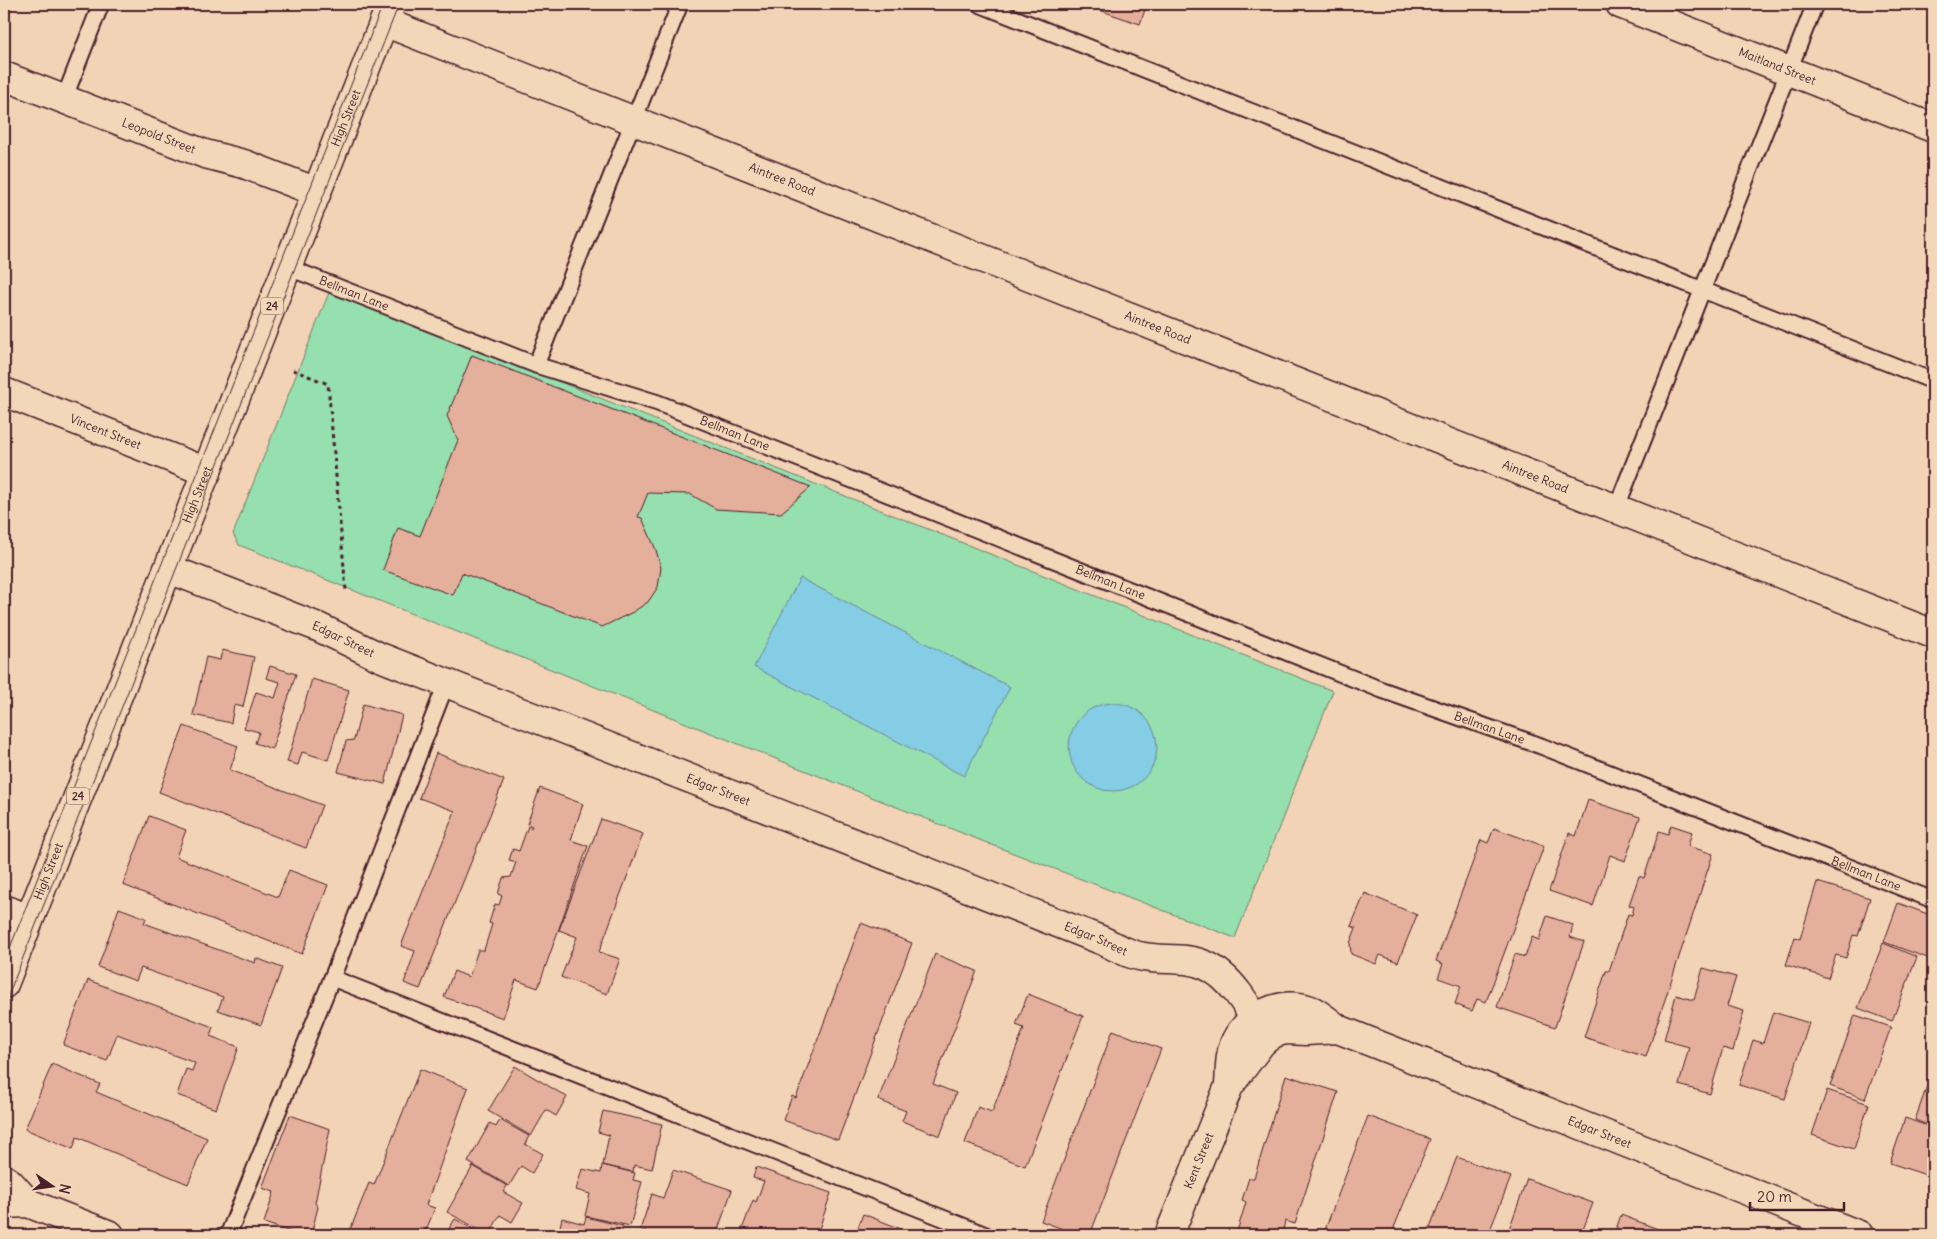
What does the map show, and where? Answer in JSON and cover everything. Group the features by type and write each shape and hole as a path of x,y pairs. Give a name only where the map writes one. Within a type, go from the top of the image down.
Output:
{"street":[{"name":"Maitland Street","path":"1620,4 1933,128"},
{"name":"Aintree Road","path":"387,13 633,120 1933,634"},
{"name":"High Street","path":"4,984 387,13"},
{"name":"Leopold Street","path":"4,76 205,154 244,164 317,192"},
{"name":"Vincent Street","path":"4,392 206,472"},
{"name":"Edgar Street","path":"168,569 318,628 380,657 446,684 928,871 1101,940 1135,956 1181,959 1204,965 1224,978 1260,1028 1306,1031 1338,1029 1859,1235"},
{"path":"4,909 29,919"},
{"name":"Kent Street","path":"1169,1235 1229,1086 1260,1028"},
{"path":"4,1179 9,1182 16,1204 110,1235"}],"lane":[{"path":"64,99 101,4"},
{"path":"536,364 680,4"},
{"path":"979,4 1933,381"},
{"path":"1616,509 1815,4"},
{"name":"Bellman Lane","path":"287,267 536,364 658,403 1373,686 1542,746 1933,900"},
{"path":"228,1235 332,978 446,684"},
{"path":"332,978 986,1235"}],"path":[{"path":"293,370 328,384 346,591"}],"green space":[{"path":"330,290 1333,691 1235,938 987,843 239,545 233,534"}],"water":[{"path":"800,578 1010,687 964,776 754,667"},
{"path":"1113,703 1130,706 1144,716 1154,730 1157,747 1154,764 1144,778 1130,788 1113,791 1096,788 1082,778 1072,764 1069,747 1072,730 1082,716 1096,706"}],"building":[{"path":"1101,4 1147,4 1140,24 1099,10"},
{"path":"472,355 811,487 781,513 716,509 690,494 648,493 638,517 642,518 656,550 661,568 658,587 648,602 633,612 602,627 462,573 453,595 383,570 398,528 420,536 458,440 447,416"},
{"path":"222,650 254,657 243,707 234,705 231,723 193,715 206,657 220,660"},
{"path":"270,666 296,674 272,749 255,743 259,732 244,728 256,692 275,698 280,682 266,678"},
{"path":"312,679 349,690 328,760 302,752 298,765 287,762"},
{"path":"363,704 402,715 385,784 338,772 346,741 354,740"},
{"path":"184,726 238,746 230,770 322,805 306,848 159,792"},
{"path":"436,753 504,780 420,989 404,983 415,951 401,946 455,811 419,798"},
{"path":"540,788 583,804 571,840 588,846 538,988 516,980 503,1018 444,997 454,971 469,977 478,950 484,950 492,924 489,923 495,904 499,905 502,896 498,894 503,878 511,877 516,862 509,860 513,849 519,851 528,826 531,828 532,826 527,824"},
{"path":"1588,800 1640,817 1625,861 1610,855 1593,906 1549,891 1569,833 1576,836"},
{"path":"149,816 186,830 176,857 278,897 289,870 328,885 302,954 123,885"},
{"path":"601,819 643,834 599,952 620,959 607,994 561,977 577,937 559,930"},
{"path":"1671,825 1692,832 1688,846 1713,854 1646,1057 1584,1037 1606,971 1609,971 1628,914 1632,915 1634,907 1629,905 1639,876 1644,878 1659,831 1668,834"},
{"path":"1494,828 1544,846 1486,1002 1477,999 1472,1011 1455,1004 1461,986 1438,978 1443,964 1436,961 1481,840 1488,843"},
{"path":"1817,882 1870,898 1858,936 1853,935 1846,958 1836,955 1828,978 1786,965 1795,937 1800,939"},
{"path":"1365,893 1417,915 1398,962 1380,955 1376,964 1351,954 1350,943 1356,928 1351,926"},
{"path":"1898,903 1933,916 1933,960 1884,942"},
{"path":"119,908 146,918 144,923 255,963 256,958 282,968 261,1025 218,1010 223,997 141,968 136,981 98,967"},
{"path":"1547,916 1573,925 1570,937 1584,942 1555,1027 1497,1007 1515,954 1525,957 1532,937 1539,940"},
{"path":"861,923 912,943 838,1140 783,1120 792,1096 796,1098"},
{"path":"1883,943 1917,957 1892,1021 1858,1008"},
{"path":"935,954 977,971 933,1084 956,1093 940,1136 902,1121 906,1111 878,1100"},
{"path":"1703,968 1736,977 1727,1006 1744,1011 1733,1051 1723,1048 1710,1094 1679,1085 1689,1047 1664,1040 1676,995 1694,1000"},
{"path":"88,980 213,1027 210,1036 239,1047 216,1109 177,1095 186,1069 192,1071 195,1063 117,1034 107,1061 63,1045"},
{"path":"1028,994 1083,1016 1025,1166 965,1143 978,1107 992,1112 1024,1028 1016,1025"},
{"path":"1773,1012 1809,1023 1785,1099 1739,1085 1753,1040 1763,1043"},
{"path":"1855,1015 1891,1027 1865,1099 1830,1086"},
{"path":"1113,1030 1161,1049 1090,1235 1079,1235 1041,1221"},
{"path":"52,1064 100,1084 96,1092 207,1138 188,1184 77,1137 73,1149 25,1129"},
{"path":"515,1066 567,1097 556,1116 546,1110 531,1136 488,1111"},
{"path":"420,1069 468,1088 426,1205 435,1208 424,1235 348,1235 369,1183 374,1185"},
{"path":"1933,1069 1933,1127 1915,1120"},
{"path":"1286,1075 1338,1092 1295,1224 1285,1221 1282,1235 1236,1235 1246,1202 1242,1200 1249,1178 1254,1178"},
{"path":"1827,1090 1869,1104 1854,1149 1812,1135"},
{"path":"603,1111 662,1124 652,1169 634,1165 633,1172 603,1165 609,1135 598,1132"},
{"path":"290,1115 330,1129 315,1203 318,1207 311,1235 300,1235 264,1223 274,1192 262,1188"},
{"path":"1368,1116 1430,1139 1391,1235 1323,1235"},
{"path":"1905,1118 1933,1128 1932,1177 1890,1163"},
{"path":"500,1120 529,1136 525,1144 543,1154 532,1173 521,1166 509,1186 468,1162 490,1123 496,1127"},
{"path":"1457,1157 1511,1177 1488,1235 1427,1235"},
{"path":"602,1165 635,1173 633,1180 642,1182 630,1226 585,1216 590,1194 576,1190 582,1169 601,1173"},
{"path":"473,1166 507,1186 503,1192 523,1203 512,1222 500,1215 489,1235 447,1212"},
{"path":"756,1167 831,1193 817,1235 740,1235 753,1200 756,1202 764,1181 753,1178"},
{"path":"673,1170 732,1190 716,1235 655,1235 640,1230 652,1194 663,1198"},
{"path":"1527,1179 1593,1203 1581,1235 1507,1235"},
{"path":"863,1214 899,1228 896,1235 855,1235"},
{"path":"1621,1215 1674,1235 1614,1235"},
{"path":"586,1217 623,1226 621,1235 558,1235 562,1218 584,1224"},
{"path":"455,1219 484,1235 445,1235"}],"tram line":[{"path":"4,963 383,4"},
{"path":"4,1006 399,4"}]}
